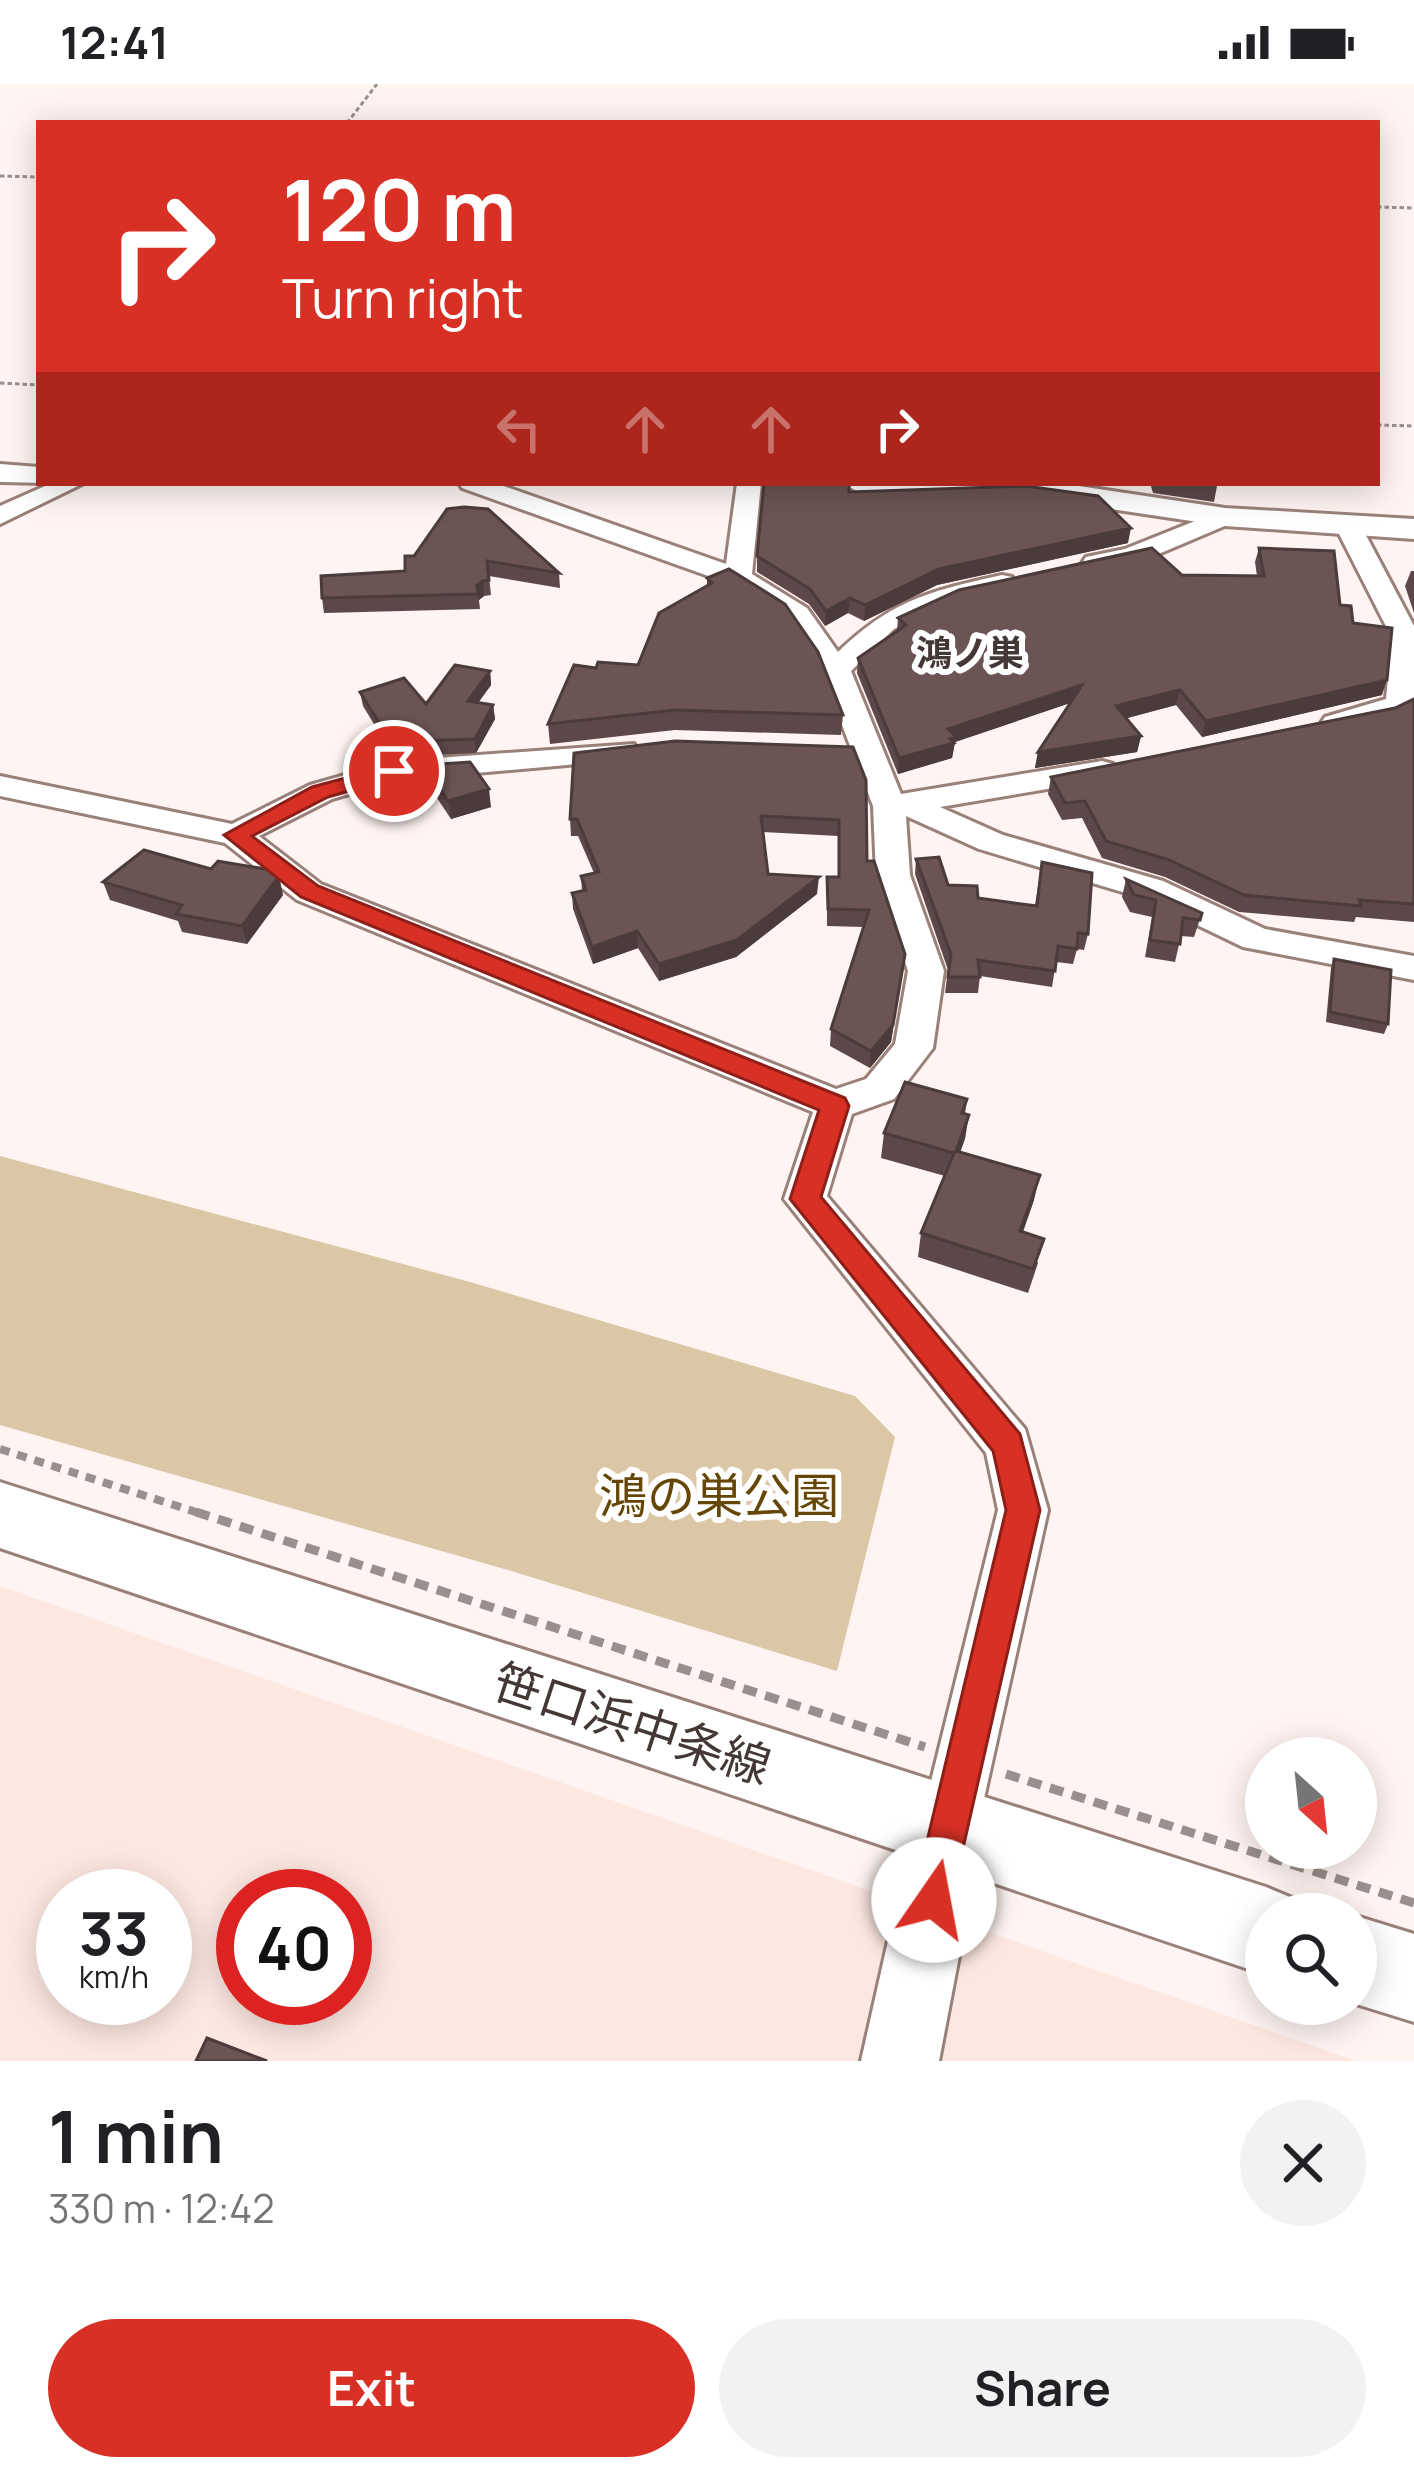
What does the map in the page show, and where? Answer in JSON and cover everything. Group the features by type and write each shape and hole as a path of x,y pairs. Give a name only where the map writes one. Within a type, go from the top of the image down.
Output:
{"main road":[{"name":"笹口浜中条線","path":"0,1514 956,1795 1245,1922"},
{"path":"1377,1967 1414,1978"}],"street":[{"path":"0,473 36,476"},
{"path":"0,516 65,486"},
{"path":"0,786 236,835 309,892 835,1106 880,1089 914,1048 926,971 893,875 899,806 868,751 836,670 796,614 737,577 479,486"},
{"path":"737,577 749,486"},
{"path":"982,486 1024,487 1225,517 1414,529"},
{"path":"836,670 884,623 948,595 1133,555 1225,517"},
{"path":"1312,728 1401,704 1406,638 1348,526"},
{"path":"236,835 320,792 394,771 503,765 654,747"},
{"path":"825,749 868,751"},
{"path":"899,806 1138,765"},
{"path":"899,806 991,842 1150,889 1256,939 1414,968"},
{"path":"835,1106 805,1199 1008,1444 1023,1510 900,2061"}],"path":[{"path":"349,120 377,84"},
{"path":"0,176 36,177"},
{"path":"1380,207 1414,208"},
{"path":"0,383 36,385"},
{"path":"1380,425 1414,426"},
{"path":"0,1449 956,1795 1414,1904"}],"shaded area":[{"path":"0,1586 1245,2025 1356,2061 0,2061"}],"green space":[{"name":"鴻の巣公園","path":"0,1156 470,1282 855,1396 895,1437 837,1671 508,1570 0,1425"}],"building":[{"path":"764,486 849,486 849,492 1026,486 1098,496 1131,528 939,569 865,605 850,598 826,611 810,589 757,556"},
{"path":"447,509 488,509 559,573 487,561 489,580 477,585 478,594 322,598 321,576 405,571 405,556 414,556"},
{"path":"1152,548 1182,575 1264,576 1259,548 1334,551 1340,605 1351,606 1353,623 1392,628 1387,680 1206,721 1180,690 1116,706 1141,736 1038,752 1082,685 948,729 956,737 950,739 954,743 899,758 858,658 906,625 898,618 959,590"},
{"path":"729,569 785,604 818,652 843,715 675,710 548,724 574,665 638,665 659,613 712,583 707,578"},
{"path":"455,665 490,671 468,701 493,705 475,739 391,742 360,692 404,678 426,704"},
{"path":"1414,699 1414,904 1359,900 1361,906 1244,895 1169,860 1106,841 1085,801 1065,803 1051,777 1395,708"},
{"path":"675,741 853,747 866,780 867,861 874,861 905,954 893,1025 871,1051 831,1029 869,910 828,909 827,877 839,877 839,820 761,816 768,874 819,877 737,940 659,964 637,931 592,947 572,893 586,890 581,876 599,872 577,819 570,819 574,753"},
{"path":"470,762 489,789 448,801 424,765"},
{"path":"144,850 211,869 218,861 271,870 279,876 242,926 176,914 182,905 103,882"},
{"path":"939,857 948,885 977,886 978,898 1037,906 1042,862 1092,873 1088,934 1078,933 1077,949 1058,946 1055,971 978,960 980,977 948,977 951,954 916,859"},
{"path":"1126,879 1202,913 1200,920 1183,918 1180,944 1150,940 1156,900 1134,895"},
{"path":"1334,959 1391,970 1388,1024 1330,1012"},
{"path":"905,1082 967,1099 962,1113 969,1115 956,1151 1040,1175 1020,1231 1044,1239 1033,1269 921,1233 954,1153 884,1133"},
{"path":"207,2038 267,2061 196,2061"}],"district":[{"name":"鴻ノ巣","path":"970,653"}],"route":[{"path":"394,771 320,792 236,835 309,892 835,1106 805,1199 1008,1444 1023,1510 934,1900"}]}
